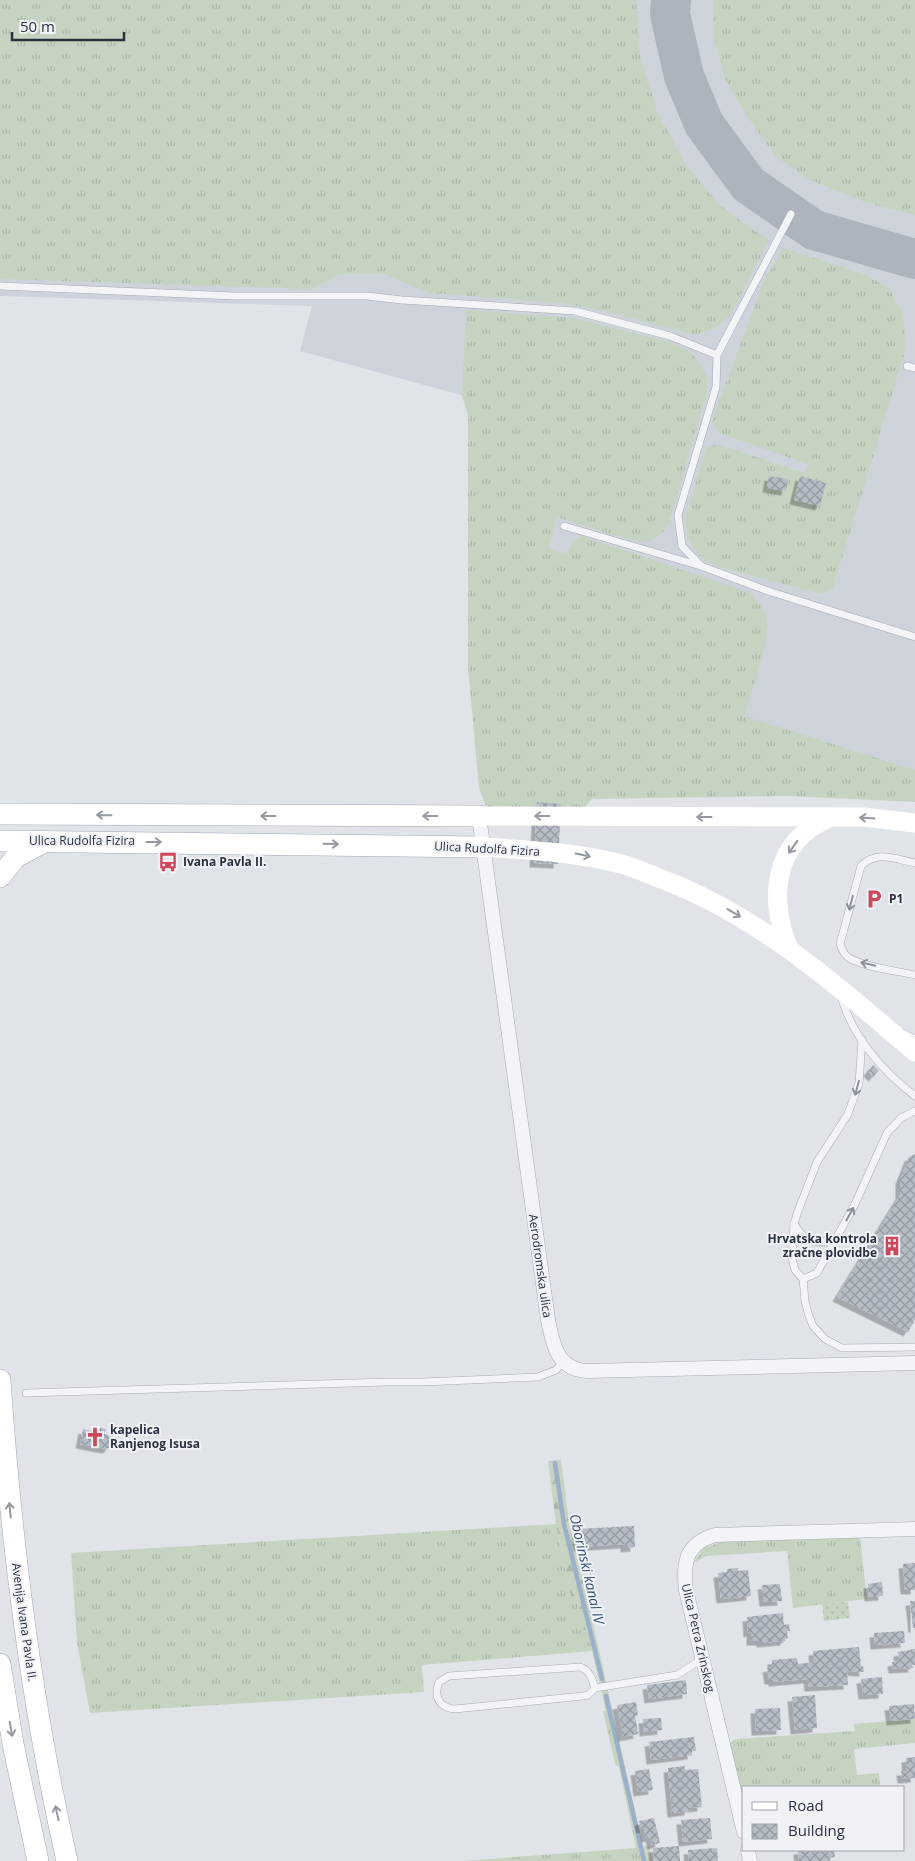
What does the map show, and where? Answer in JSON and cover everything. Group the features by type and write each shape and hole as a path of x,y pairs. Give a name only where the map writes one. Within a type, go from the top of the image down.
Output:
{"main road":[{"name":"Ulica Rudolfa Fizira","path":"0,814 479,816"},
{"name":"Ulica Rudolfa Fizira","path":"0,840 482,846"},
{"path":"0,877 16,857 46,841"},
{"name":"Avenija Ivana Pavla II.","path":"0,1380 8,1490 28,1652 40,1729 67,1861"},
{"path":"0,1664 38,1861"}],"street":[{"name":"Ulica Rudolfa Fizira","path":"479,816 863,817 915,823"},
{"name":"Aerodromska ulica","path":"479,816 548,1320 554,1345 564,1362"},
{"path":"789,949 782,929 777,900 778,882 783,864 804,832 814,825 831,818"},
{"name":"Ulica Rudolfa Fizira","path":"482,846 569,853 623,864 678,885 722,906 789,949 915,1052"},
{"path":"564,1362 580,1371 915,1363"},
{"name":"Ulica Petra Zrinskog","path":"742,1824 686,1590 684,1576 687,1558 695,1545 701,1540 715,1535 915,1529"}],"lane":[{"path":"701,566 682,546 678,516 716,387 717,355 792,214"},
{"path":"0,286 234,296 367,296 575,311 670,336 717,355"},
{"path":"907,366 915,368"},
{"path":"564,526 701,566 768,591 915,637"},
{"path":"915,863 878,856 868,859 860,866 840,944 848,957 915,975"},
{"path":"840,990 846,1011 862,1040 886,1070 915,1096"},
{"path":"880,1023 915,1039"},
{"path":"862,1040 859,1083 848,1114 817,1162 794,1224 792,1258 795,1270 803,1280 805,1301 814,1326 819,1333 834,1345 842,1348 915,1347"},
{"path":"803,1280 817,1273 856,1204 887,1133 901,1118 915,1111"},
{"path":"794,1224 801,1236 811,1241 835,1240"},
{"path":"26,1393 434,1382 538,1377 556,1370 564,1362"},
{"path":"595,1688 589,1673 580,1667 449,1676 439,1682 437,1692 441,1704 447,1708 455,1709 583,1696 595,1688 677,1675 702,1659"}],"shaded area":[{"path":"0,0 915,0 915,795 494,781 479,400 300,351 312,306 0,296"}],"green space":[{"path":"0,0 636,0 640,54 657,111 685,164 719,204 769,240 729,317 713,329 695,335 610,312 562,303 429,293 385,274 340,274 312,289 0,279"},
{"path":"713,0 915,0 915,215 867,203 808,179 776,157 746,115 725,79 714,38"},
{"path":"783,248 864,274 889,288 903,314 907,345 833,588 821,594 720,567 698,555 687,538 686,517 706,448 717,444 805,473 808,464 719,433 712,421 763,283"},
{"path":"466,310 573,318 669,342 688,350 698,361 707,377 707,393 668,526 655,539 641,541 618,536 557,517 549,549 566,554 571,542 581,536 748,592 764,612 767,621 767,631 763,655 744,716 915,770 915,802 787,796 592,799 584,809 491,810 485,804 479,788 468,667 468,415 462,396"},
{"path":"561,1460 569,1522 594,1628 584,1630 576,1596 571,1596 556,1524 548,1461"},
{"path":"556,1524 571,1596 576,1596 584,1630 594,1628 643,1846 649,1846 653,1861 462,1861 636,1848 619,1767 615,1764 603,1711 606,1711 592,1651 422,1665 424,1692 90,1713 77,1643 71,1553"},
{"path":"860,1537 867,1599 793,1608 787,1551 707,1556 694,1562 703,1549 720,1542"},
{"path":"848,1602 850,1618 824,1621 822,1604"},
{"path":"915,1719 915,1743 854,1749 857,1775 879,1773 880,1786 742,1786 742,1800 728,1743 736,1739 855,1731 854,1724"}],"building":[{"path":"769,476 788,479 786,491 767,488"},
{"path":"800,476 826,483 820,506 794,500"},
{"path":"537,802 561,804 558,864 534,863"},
{"path":"873,1065 879,1070 873,1077 868,1072"},
{"name":"Hrvatska kontrola zračne plovidbe","path":"915,1154 915,1320 908,1332 837,1297 900,1195 900,1180 909,1157"},
{"name":"kapelica Ranjenog Isusa","path":"100,1428 106,1429 104,1434 108,1435 111,1439 109,1448 80,1444 83,1429 99,1433"},
{"path":"634,1526 635,1547 625,1548 625,1544 578,1547 576,1529"},
{"path":"915,1563 915,1590 905,1590 903,1564"},
{"path":"738,1568 738,1571 748,1570 751,1596 721,1599 718,1573 727,1572 727,1569"},
{"path":"882,1582 883,1596 869,1597 868,1584"},
{"path":"780,1584 782,1601 764,1602 762,1585"},
{"path":"910,1601 915,1601 915,1628 913,1628"},
{"path":"783,1613 784,1625 789,1624 790,1631 787,1631 788,1638 785,1641 761,1643 761,1641 751,1641 751,1632 748,1633 747,1617"},
{"path":"904,1631 905,1643 875,1645 874,1633"},
{"path":"859,1647 861,1666 863,1666 864,1672 847,1671 848,1685 809,1687 808,1679 773,1682 773,1680 769,1680 767,1668 772,1667 772,1660 797,1658 798,1664 814,1662 813,1651"},
{"path":"915,1649 915,1665 912,1665 913,1668 893,1669 892,1662 899,1661 898,1652"},
{"path":"882,1677 883,1694 863,1695 861,1679"},
{"path":"686,1680 687,1694 649,1699 647,1685"},
{"path":"815,1695 817,1728 795,1730 792,1697"},
{"path":"636,1702 638,1715 635,1716 638,1734 623,1737 617,1705"},
{"path":"914,1704 915,1719 891,1721 889,1706"},
{"path":"780,1708 781,1730 756,1731 755,1709"},
{"path":"661,1718 662,1730 644,1732 643,1719"},
{"path":"694,1737 696,1751 692,1751 692,1755 651,1760 649,1742"},
{"path":"915,1757 915,1778 902,1779 901,1771 907,1771 906,1758"},
{"path":"685,1766 685,1770 698,1769 702,1807 689,1808 689,1811 672,1813 668,1768"},
{"path":"649,1769 653,1790 638,1792 635,1771"},
{"path":"654,1818 660,1843 652,1845 650,1837 646,1838 644,1828 641,1829 639,1821"},
{"path":"710,1818 712,1839 683,1842 681,1820"},
{"path":"679,1846 680,1861 654,1861 653,1848"},
{"path":"717,1848 718,1861 689,1861 688,1850"},
{"path":"798,1851 834,1851 835,1857 829,1858 829,1861 799,1861"}],"waterway":[{"name":"Oborinski kanal IV","path":"555,1463 564,1524 602,1679"},
{"name":"Oborinski kanal IV","path":"606,1696 644,1861"}],"taxiway":[{"path":"671,0 670,14 684,76 704,124 748,184 814,230 915,259"}],"place":[{"name":"Ivana Pavla II.","path":"168,862"},
{"name":"P1","path":"874,899"},
{"name":"Hrvatska kontrola zračne plovidbe","path":"892,1246"},
{"name":"kapelica Ranjenog Isusa","path":"95,1437"}]}
